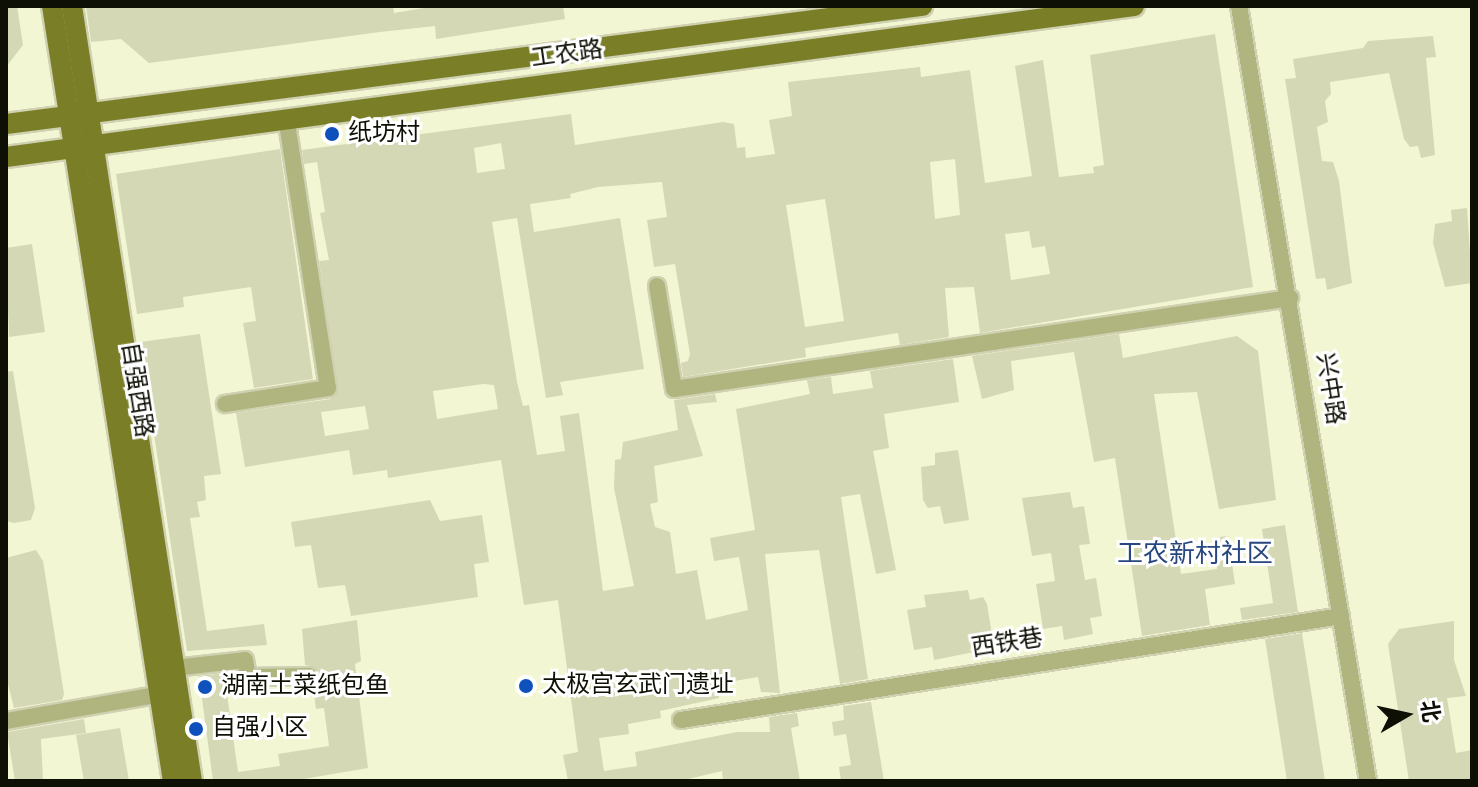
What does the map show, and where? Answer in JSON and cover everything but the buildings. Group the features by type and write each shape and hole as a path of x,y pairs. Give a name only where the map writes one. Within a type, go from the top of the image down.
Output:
{"main road":[{"name":"自强西路","path":"52,6 67,117 81,146 174,668 169,693 173,781"},
{"name":"自强西路","path":"72,6 88,115 81,146 169,693 192,781"},
{"name":"工农路","path":"6,124 922,6"},
{"name":"工农路","path":"6,157 1134,6"}],"street":[{"name":"兴中路","path":"1239,6 1368,781"},
{"path":"225,404 328,388 286,118"},
{"path":"657,286 674,389 1290,298"},
{"name":"西铁巷","path":"681,720 1341,616"},
{"path":"174,668 245,660 248,677 309,676"},
{"path":"6,721 169,693"}],"place":[{"name":"纸坊村","path":"332,134"},
{"name":"太极宫玄武门遗址","path":"526,686"},
{"name":"湖南土菜纸包鱼","path":"205,687"},
{"name":"自强小区","path":"196,729"}],"district":[{"name":"工农新村社区","path":"1195,555"}]}
